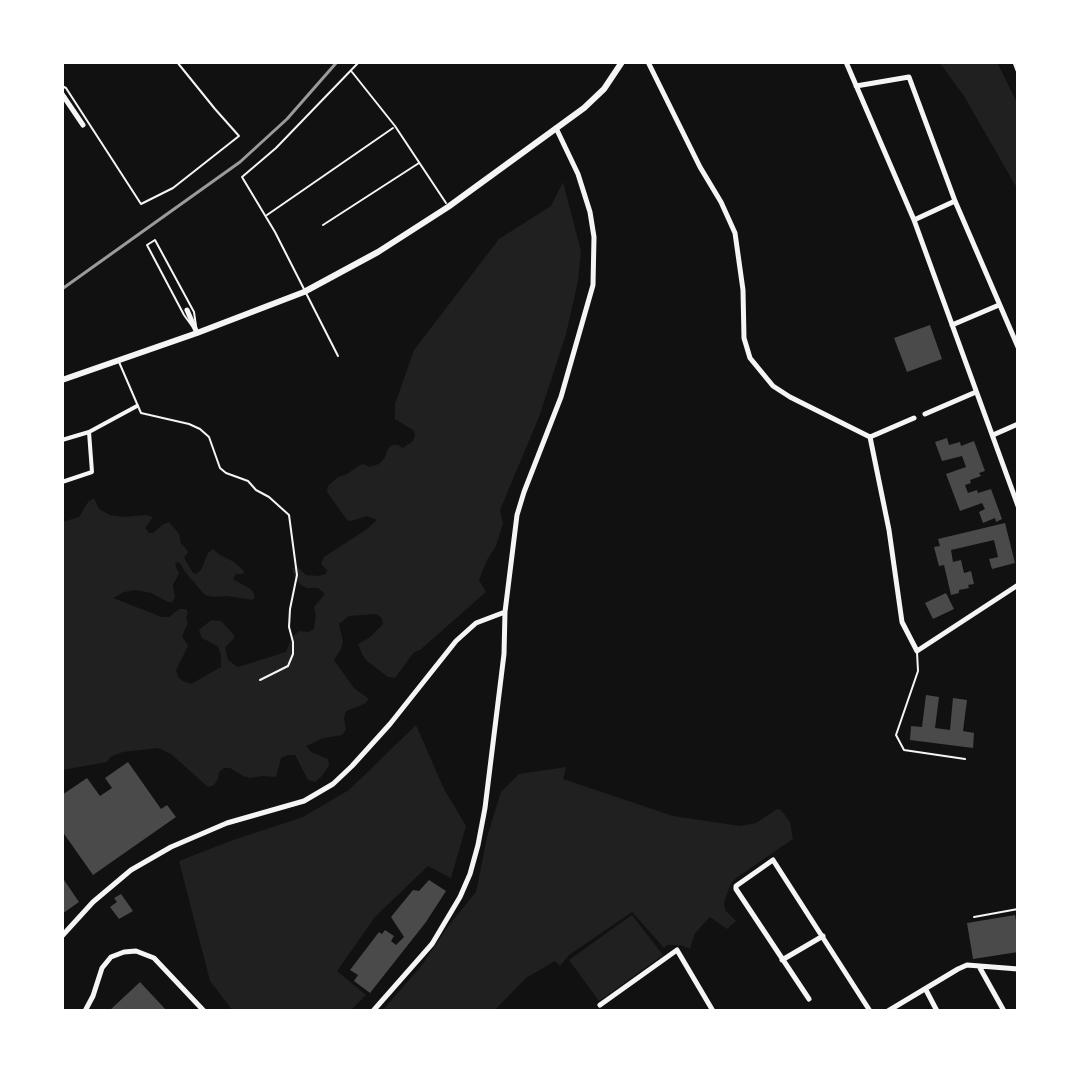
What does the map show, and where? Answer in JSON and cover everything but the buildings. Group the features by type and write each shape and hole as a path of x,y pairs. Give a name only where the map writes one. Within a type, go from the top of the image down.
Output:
{"street":[{"path":"62,380 304,292 378,252 448,207 584,108 604,89 622,62"},
{"path":"648,62 735,233 743,290 744,338 750,358 773,386 870,437 914,418"},
{"path":"846,62 914,220 1018,506"},
{"path":"1015,62 1018,70"},
{"path":"856,86 909,77 955,201 1018,347"},
{"path":"62,94 83,125"},
{"path":"373,1011 432,944 460,897 478,845 504,654 513,539 520,504 561,397 593,285 594,237 590,212 578,174 556,128"},
{"path":"914,220 955,201"},
{"path":"952,325 999,305"},
{"path":"187,310 197,333"},
{"path":"925,414 976,392"},
{"path":"62,440 89,432 137,406"},
{"path":"993,435 1018,424"},
{"path":"62,482 92,472 89,432"},
{"path":"870,437 889,530 902,622 917,651 1018,585"},
{"path":"62,936 93,902 131,870 171,847 227,823 304,801 333,784 390,724 456,641 476,623 505,612"},
{"path":"809,999 736,889 773,860 870,1011"},
{"path":"782,960 823,936"},
{"path":"602,1008 677,950 713,1011"},
{"path":"85,1011 102,968 111,957 136,951 154,958 204,1011"},
{"path":"888,1011 967,965 1018,969"},
{"path":"980,967 1004,1011"},
{"path":"926,990 937,1011"}],"lane":[{"path":"62,86 141,204 173,188 239,136 177,62"},
{"path":"338,356 266,216 242,177 276,148 359,62"},
{"path":"351,71 395,126 448,207"},
{"path":"266,216 395,126"},
{"path":"323,225 420,163"},
{"path":"155,240 194,312 197,333 184,315 147,245 155,240"},
{"path":"118,361 141,413 200,429 209,437 220,468 248,481 289,515 297,575 289,627 293,654 288,666 260,680"},
{"path":"917,651 918,671 896,735 904,750 965,759"},
{"path":"974,917 1018,909"},
{"path":"593,1010 602,1008"}],"shaded area":[{"path":"939,62 997,62 1018,105 1018,190 964,96"},
{"path":"563,182 581,251 578,281 566,334 539,417 500,510 503,523 496,546 479,580 486,592 414,652 395,678 388,677 367,661 358,644 383,624 382,618 376,614 349,616 339,624 343,642 334,660 354,688 369,699 346,711 346,730 342,735 323,738 306,746 311,752 328,759 329,765 315,782 308,780 295,755 288,755 281,758 276,777 250,778 224,768 214,785 208,787 171,754 158,748 123,752 110,757 107,762 62,770 62,522 79,517 94,498 99,509 110,515 153,517 145,528 149,533 169,522 188,552 184,558 193,573 201,570 213,549 244,571 233,579 252,590 253,600 205,595 177,562 175,565 179,573 173,585 175,598 172,602 136,590 113,598 162,617 186,609 188,623 182,636 188,646 176,670 183,681 191,684 221,667 219,649 202,638 199,630 211,620 221,621 234,635 225,648 228,660 238,667 286,652 292,637 299,631 314,629 314,607 325,594 318,588 301,585 292,568 297,566 306,575 326,574 327,570 321,564 324,557 377,520 367,516 347,520 327,492 328,486 360,465 369,467 379,464 392,445 403,448 413,441 413,430 395,419 395,404 414,350 499,239 551,206"},
{"path":"416,725 444,789 466,826 451,878 428,866 375,917 337,971 366,995 350,1011 233,1011 210,981 179,861 303,817 349,790"},
{"path":"566,767 563,779 673,816 740,826 756,823 777,809 781,810 790,822 793,839 731,883 724,903 725,910 736,921 727,929 710,917 695,933 690,949 674,945 664,948 632,912 569,955 560,966 555,961 526,978 494,1011 382,1011 422,965 476,892 487,837 501,792 519,774"},
{"path":"632,915 663,955 599,1001 569,960"}],"railway":[{"path":"62,289 240,162 287,119 337,62"}]}
